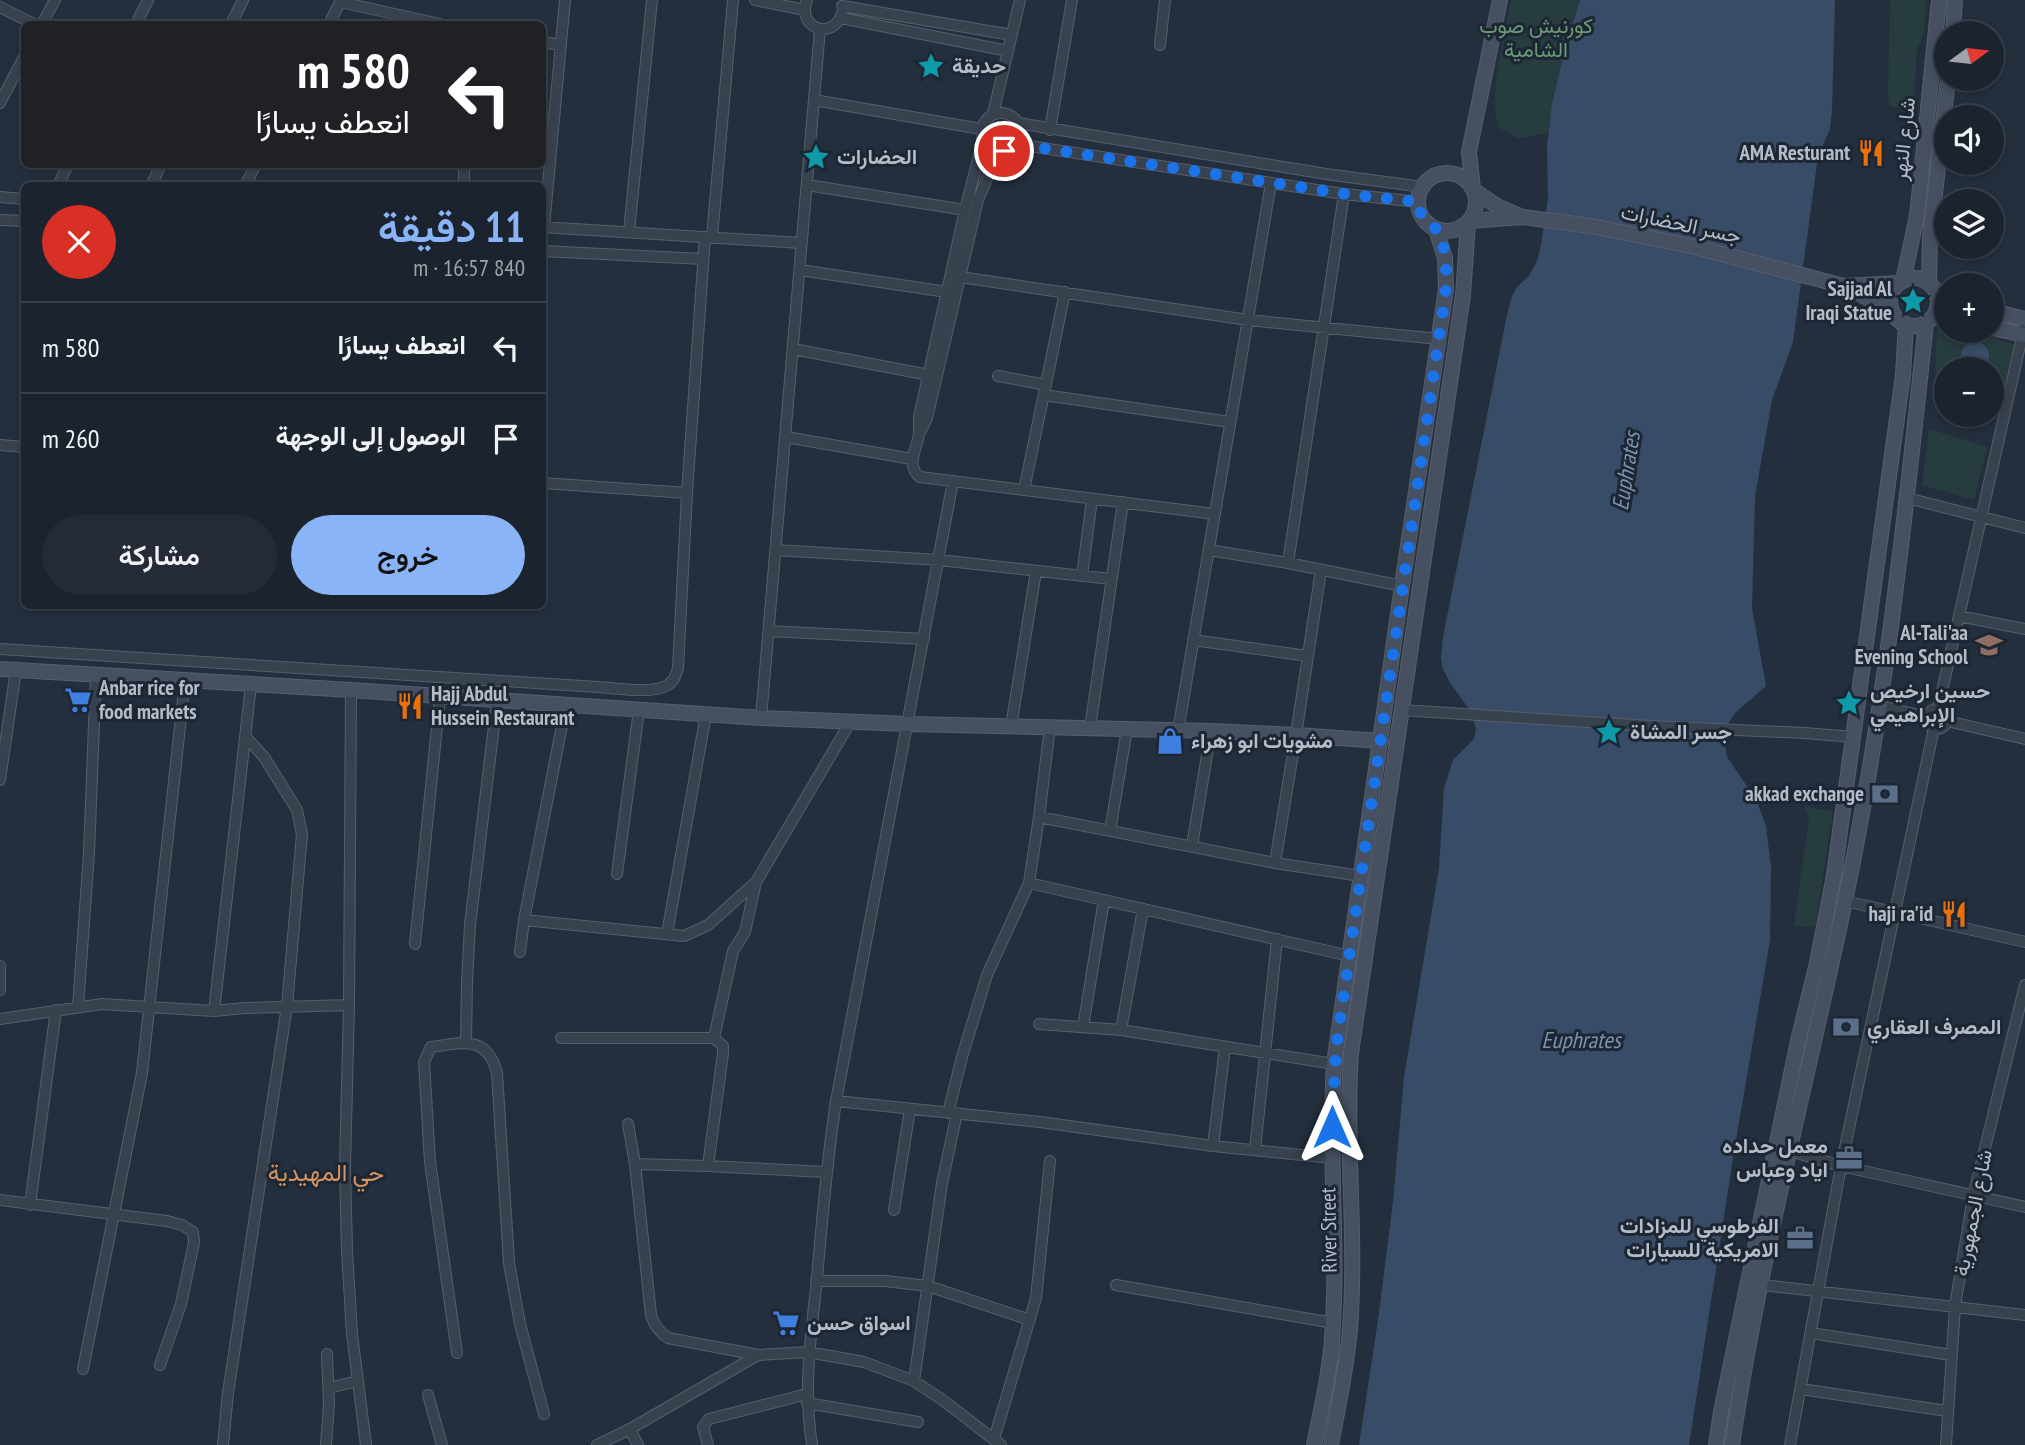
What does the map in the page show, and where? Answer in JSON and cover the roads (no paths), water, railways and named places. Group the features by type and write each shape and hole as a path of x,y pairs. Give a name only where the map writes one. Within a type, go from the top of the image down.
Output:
{"main road":[{"path":"1469,222 1476,207 1469,152 1500,0"},
{"name":"شارع النهر","path":"1939,0 1939,21"},
{"path":"1954,21 1955,0"},
{"name":"شارع النهر","path":"1902,282 1912,246 1935,91"},
{"name":"شارع النهر","path":"1935,273 1931,228 1947,91"},
{"path":"1469,152 1440,174 1430,178 1423,187 1419,202 1423,218 1436,229 1445,231 1455,230 1469,222 1523,217"},
{"path":"1440,174 1452,173 1459,176 1497,206 1523,217"},
{"name":"جسر الحضارات","path":"1523,217 1642,235 1844,286"},
{"name":"River Street","path":"1314,1445 1329,1366 1333,1323 1334,1064 1350,1008 1401,710 1463,295 1469,222"},
{"name":"River Street","path":"1331,1445 1350,1327 1350,956 1447,279 1443,248 1436,229"},
{"path":"1844,286 1902,282 1916,278 1934,289"},
{"path":"1716,1445 1721,1412 1770,1212 1842,825 1903,375 1900,320 1892,310 1892,295 1902,282"},
{"path":"1844,286 1882,306 1900,320 1919,326 1934,320"},
{"path":"2004,314 2025,319"},
{"path":"1732,1445 1742,1380 1762,1285 1770,1212 1790,1151 1845,901 1880,706 1934,320"},
{"path":"2004,329 2024,332"},
{"path":"1413,512 1430,516"},
{"path":"1870,616 1892,621"},
{"path":"0,669 761,719 1127,729 1381,741"}],"street":[{"path":"44,21 55,0"},
{"path":"138,21 148,0"},
{"path":"232,21 243,0"},
{"path":"546,197 565,0"},
{"path":"629,232 652,0"},
{"path":"0,649 598,687 666,687 676,676 703,259 709,237 733,0"},
{"path":"755,0 806,5 809,22 820,29 833,27 841,8"},
{"path":"993,114 1020,0"},
{"path":"1051,130 1072,0"},
{"path":"1160,45 1165,0"},
{"path":"330,21 340,1 427,21"},
{"path":"0,7 28,21"},
{"path":"841,8 1012,35"},
{"path":"841,8 1008,51"},
{"path":"761,719 820,29"},
{"path":"546,43 561,45"},
{"path":"0,103 21,63"},
{"path":"814,100 982,135 990,149 1004,151"},
{"path":"919,435 919,417 985,120 993,114 1008,114 1018,123 1051,130 1423,187"},
{"path":"1016,144 1019,136 1018,123"},
{"path":"1215,514 920,477 914,470 912,459 927,418 982,189 991,169 1004,151 1016,144 1345,194 1419,202"},
{"path":"1178,731 1271,183"},
{"path":"807,185 965,210"},
{"path":"1288,563 1345,194"},
{"path":"0,197 21,199"},
{"path":"0,220 21,221"},
{"path":"546,227 802,243"},
{"path":"546,251 703,259"},
{"path":"800,270 947,292"},
{"path":"960,277 1248,320 1439,339"},
{"path":"1024,490 1065,292"},
{"path":"1938,709 2024,332"},
{"path":"793,349 929,375"},
{"path":"998,376 1045,390 1230,422"},
{"path":"786,437 912,459"},
{"path":"0,445 21,447"},
{"path":"812,1445 807,1399 808,1352 825,1172 836,1101 953,481"},
{"path":"546,483 687,493"},
{"path":"1907,498 2025,528"},
{"path":"1082,576 1092,499"},
{"path":"1090,728 1123,502"},
{"path":"776,550 939,560 1111,579"},
{"path":"1209,550 1402,586"},
{"path":"1275,863 1321,570"},
{"path":"1012,727 1037,571"},
{"path":"1959,616 2025,629"},
{"path":"769,631 924,639"},
{"path":"1194,640 1308,656"},
{"path":"0,779 16,670"},
{"path":"78,1006 89,853 96,674"},
{"path":"83,1369 142,1073 186,681"},
{"path":"214,1011 251,685"},
{"path":"597,707 598,687"},
{"path":"351,690 345,1167 347,1251 366,1445"},
{"path":"415,944 440,697"},
{"path":"466,1042 470,925 497,701"},
{"path":"520,952 566,705"},
{"path":"1880,706 1927,717"},
{"path":"1938,709 1946,714 1947,721 1944,726 1934,728 1928,724 1927,717 1933,710 1938,709"},
{"path":"617,874 639,710"},
{"path":"1401,710 1854,737"},
{"path":"667,934 706,714"},
{"path":"714,1038 733,951 744,932 756,882 851,721"},
{"path":"1947,721 2025,739"},
{"path":"914,1381 962,1057 987,975 1028,883 1050,727"},
{"path":"1790,1445 1841,1166 1934,728"},
{"path":"1110,831 1127,729"},
{"path":"1192,846 1211,732"},
{"path":"223,1445 230,1380 287,1006 302,834 298,810 264,757 245,736"},
{"path":"1039,817 1275,863 1361,876"},
{"path":"524,920 684,936 708,925 756,882"},
{"path":"1028,883 1350,956"},
{"path":"1083,1027 1104,900"},
{"path":"1845,901 2025,942"},
{"path":"1121,1030 1143,909"},
{"path":"1255,1150 1277,939"},
{"path":"0,966 0,990"},
{"name":"شارع الجمهورية","path":"1946,1445 1955,1306 1973,1197 2025,985"},
{"path":"0,1019 102,1004 214,1011 349,1005"},
{"path":"30,1205 56,1010"},
{"path":"1039,1024 1121,1030 1334,1064"},
{"path":"2013,1034 2025,1037"},
{"path":"562,1038 714,1038 723,1046 723,1053 708,1166"},
{"path":"457,1353 430,1162 424,1062 431,1047 466,1042 489,1054 497,1073 509,1263 520,1324 544,1414"},
{"path":"1213,1146 1225,1047"},
{"path":"836,1101 1040,1122 1213,1146 1332,1158"},
{"path":"894,1210 910,1109"},
{"path":"628,1124 635,1164 651,1315 654,1324 668,1338 758,1355 808,1352 864,1362 914,1381 998,1442 1036,1298 1050,1161"},
{"path":"1790,1151 1841,1166 2025,1208"},
{"path":"635,1164 825,1172"},
{"path":"0,1200 167,1221 182,1225 193,1232 194,1243 181,1304 160,1365"},
{"path":"816,1281 885,1281 928,1286 1030,1320"},
{"path":"1116,1285 1333,1323"},
{"path":"1762,1285 2025,1315"},
{"path":"1811,1333 1951,1355"},
{"path":"326,1445 330,1388 327,1354"},
{"path":"597,1445 630,1429 758,1355"},
{"path":"330,1388 358,1381"},
{"path":"1801,1389 1947,1411"},
{"path":"428,1395 442,1445"},
{"path":"708,1445 703,1427 709,1419 807,1399 918,1422"},
{"path":"630,1429 638,1445"}],"water":[{"name":"Euphrates","path":"1580,0 1835,0 1830,129 1818,156 1793,342 1772,400 1755,496 1752,608 1766,686 1734,714 1724,737 1727,757 1756,799 1766,826 1771,867 1770,940 1689,1445 1359,1445 1393,1202 1404,1077 1439,868 1444,788 1453,760 1474,739 1476,729 1471,712 1443,669 1443,637 1507,315 1512,296 1529,276 1541,245 1548,198 1547,145 1552,104"},
{"path":"1970,343 1980,343 1988,351 1989,357 1961,357 1965,346"}],"place":[{"name":"حديقة","path":"931,66"},
{"name":"AMA Resturant","path":"1871,153"},
{"name":"الحضارات","path":"816,157"},
{"name":"Sajjad Al Iraqi Statue","path":"1913,301"},
{"name":"Al-Tali'aa Evening School","path":"1989,645"},
{"name":"Anbar rice for food markets","path":"78,700"},
{"name":"حسين ارخيص الإبراهيمي","path":"1849,703"},
{"name":"Hajj Abdul Hussein Restaurant","path":"410,706"},
{"name":"جسر المشاة","path":"1609,732"},
{"name":"مشويات ابو زهراء","path":"1170,741"},
{"name":"akkad exchange","path":"1885,794"},
{"name":"haji ra'id","path":"1954,914"},
{"name":"المصرف العقاري","path":"1846,1027"},
{"name":"معمل حداده اياد وعباس","path":"1849,1158"},
{"name":"الفرطوسي للمزادات الامريكية للسيارات","path":"1800,1238"},
{"name":"اسواق حسن","path":"786,1323"}],"district":[{"name":"حي المهيدية","path":"326,1173"}],"park label":[{"name":"كورنيش صوب الشامية","path":"1536,38"}]}
